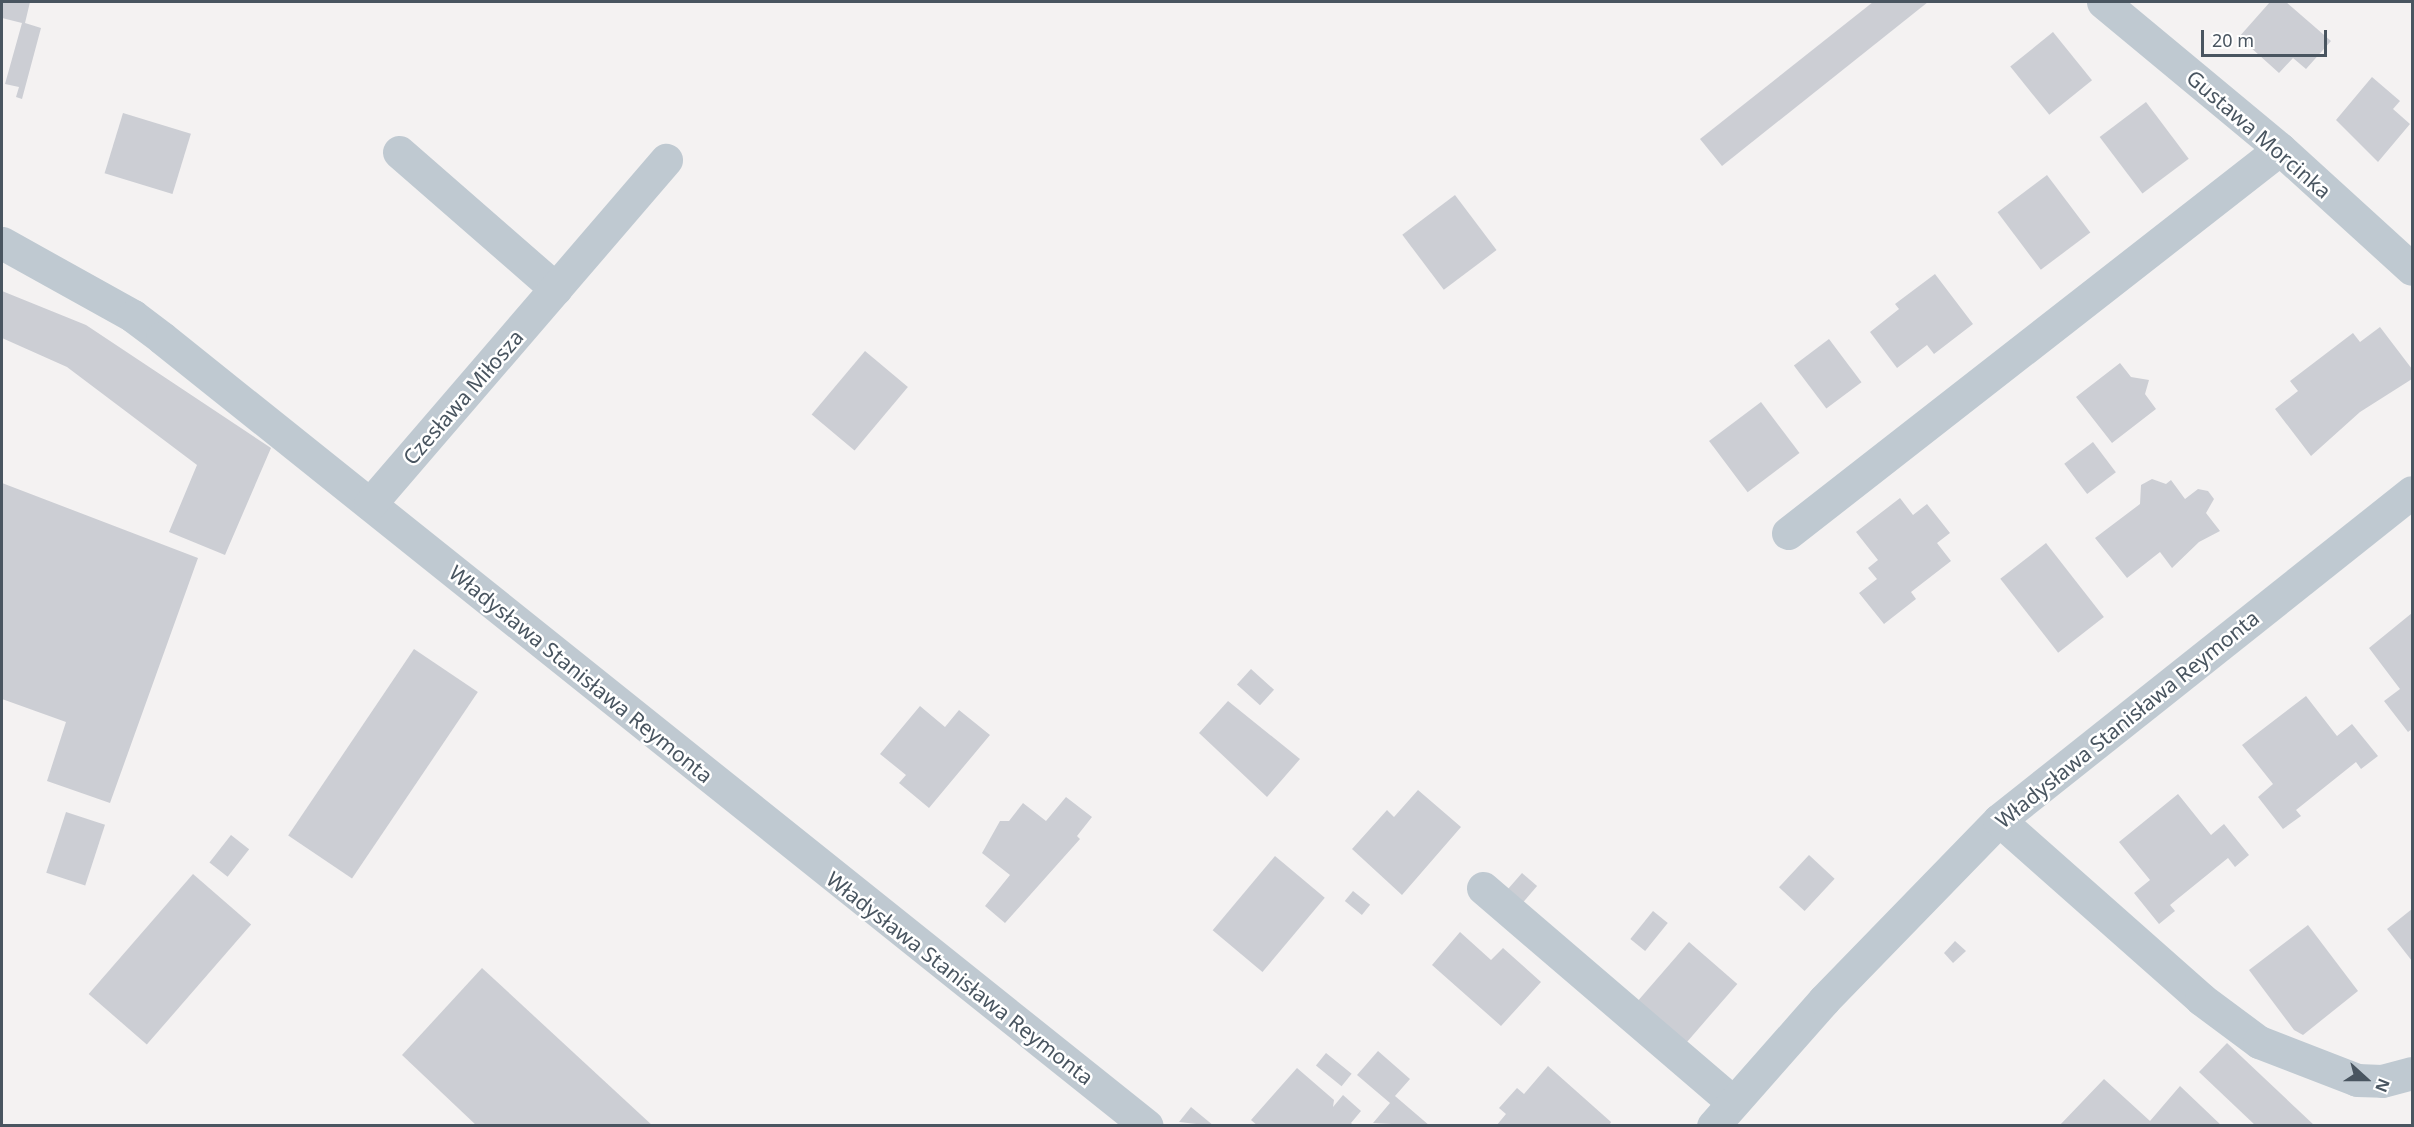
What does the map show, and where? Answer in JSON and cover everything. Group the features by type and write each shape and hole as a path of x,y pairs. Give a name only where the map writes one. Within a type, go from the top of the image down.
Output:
{"street":[{"name":"Gustawa Morcinka","path":"2103,2 2280,149 2412,269"},
{"path":"1788,533 2280,149"},
{"path":"399,152 556,289"},
{"name":"Czesława Miłosza","path":"370,504 666,160"},
{"name":"Władysława Stanisława Reymonta","path":"2,243 133,316 1147,1125"},
{"name":"Władysława Stanisława Reymonta","path":"1723,1114 1999,820 2412,492"},
{"path":"1999,820 2201,999 2259,1042 2357,1080 2382,1081 2412,1073"},
{"path":"1482,888 1723,1114"}],"building":[{"path":"2,2 30,2 25,23 41,28 22,99 16,97 19,87 5,84 22,23 2,18"},
{"path":"1873,2 1928,2 1722,166 1700,139"},
{"path":"2270,2 2286,2 2331,41 2306,69 2293,58 2279,73 2239,37"},
{"path":"2053,32 2092,80 2049,115 2010,67"},
{"path":"2372,77 2400,101 2393,109 2410,124 2378,162 2336,120"},
{"path":"2146,102 2189,159 2142,194 2100,137"},
{"path":"123,113 191,134 172,194 105,173"},
{"path":"2047,175 2090,233 2041,270 1997,212"},
{"path":"1455,195 1497,250 1444,290 1402,235"},
{"path":"1935,274 1973,324 1934,354 1927,345 1897,368 1870,332 1899,309 1895,304"},
{"path":"2,291 86,325 271,448 225,555 169,532 197,465 67,367 2,338"},
{"path":"2380,327 2412,369 2412,379 2360,412 2311,456 2275,409 2298,391 2290,381 2353,333 2360,342"},
{"path":"1829,339 1861,382 1826,409 1794,365"},
{"path":"865,351 908,387 855,451 812,415"},
{"path":"2120,363 2131,377 2149,380 2145,394 2156,409 2112,443 2076,397"},
{"path":"1761,402 1800,453 1748,492 1709,441"},
{"path":"2093,442 2116,472 2087,494 2064,464"},
{"path":"2152,479 2166,484 2171,480 2185,499 2198,489 2208,491 2214,499 2206,513 2220,531 2199,542 2172,568 2160,552 2127,578 2095,538 2140,504 2141,485"},
{"path":"2,483 198,558 110,803 47,781 66,722 2,699"},
{"path":"1900,498 1913,515 1927,504 1950,533 1937,543 1951,561 1911,592 1916,599 1884,624 1859,593 1877,579 1868,568 1878,560 1856,532"},
{"path":"2046,543 2104,617 2058,653 2000,579"},
{"path":"2412,613 2412,729 2408,732 2384,701 2400,689 2369,648"},
{"path":"414,649 478,692 352,879 288,836"},
{"path":"1251,669 1274,690 1260,705 1237,685"},
{"path":"2306,696 2337,736 2352,724 2378,756 2361,769 2356,762 2296,810 2301,816 2283,829 2258,797 2273,784 2242,745"},
{"path":"1228,701 1300,759 1267,797 1199,733"},
{"path":"920,706 945,727 959,710 990,735 929,808 899,783 906,775 880,754"},
{"path":"1418,790 1461,827 1402,895 1352,849 1387,810 1394,817"},
{"path":"2178,794 2211,835 2224,824 2249,855 2235,867 2228,858 2170,905 2175,911 2159,924 2134,893 2150,880 2119,842"},
{"path":"1066,797 1092,817 1077,836 1080,839 1005,923 985,906 1010,875 982,853 1000,821 1009,821 1023,803 1046,821"},
{"path":"66,812 105,825 85,886 46,873"},
{"path":"231,835 249,849 228,877 209,863"},
{"path":"1809,855 1835,879 1805,911 1779,887"},
{"path":"1275,856 1325,898 1262,972 1213,930"},
{"path":"1522,873 1537,886 1521,905 1506,892"},
{"path":"193,874 251,925 147,1045 89,994"},
{"path":"1353,891 1370,905 1362,915 1345,901"},
{"path":"2412,909 2412,961 2387,929"},
{"path":"1653,911 1668,923 1645,951 1630,939"},
{"path":"2308,925 2358,991 2303,1035 2294,1030 2249,970"},
{"path":"1460,932 1491,960 1503,948 1541,982 1501,1026 1432,965"},
{"path":"1955,941 1966,951 1953,963 1944,953"},
{"path":"1689,942 1737,984 1682,1047 1634,1005"},
{"path":"482,968 653,1126 477,1126 402,1055"},
{"path":"2227,1043 2315,1126 2256,1126 2199,1072"},
{"path":"1378,1051 1410,1079 1395,1096 1430,1126 1373,1123 1390,1103 1357,1075"},
{"path":"1326,1053 1352,1074 1342,1086 1316,1065"},
{"path":"1548,1066 1611,1122 1609,1126 1496,1126 1506,1114 1499,1108 1517,1088 1524,1094"},
{"path":"1297,1068 1334,1100 1333,1107 1343,1095 1361,1111 1351,1123 1354,1126 1258,1126 1251,1120"},
{"path":"2104,1079 2150,1121 2180,1086 2222,1126 2059,1126"},
{"path":"1191,1107 1214,1126 1179,1122"}]}
